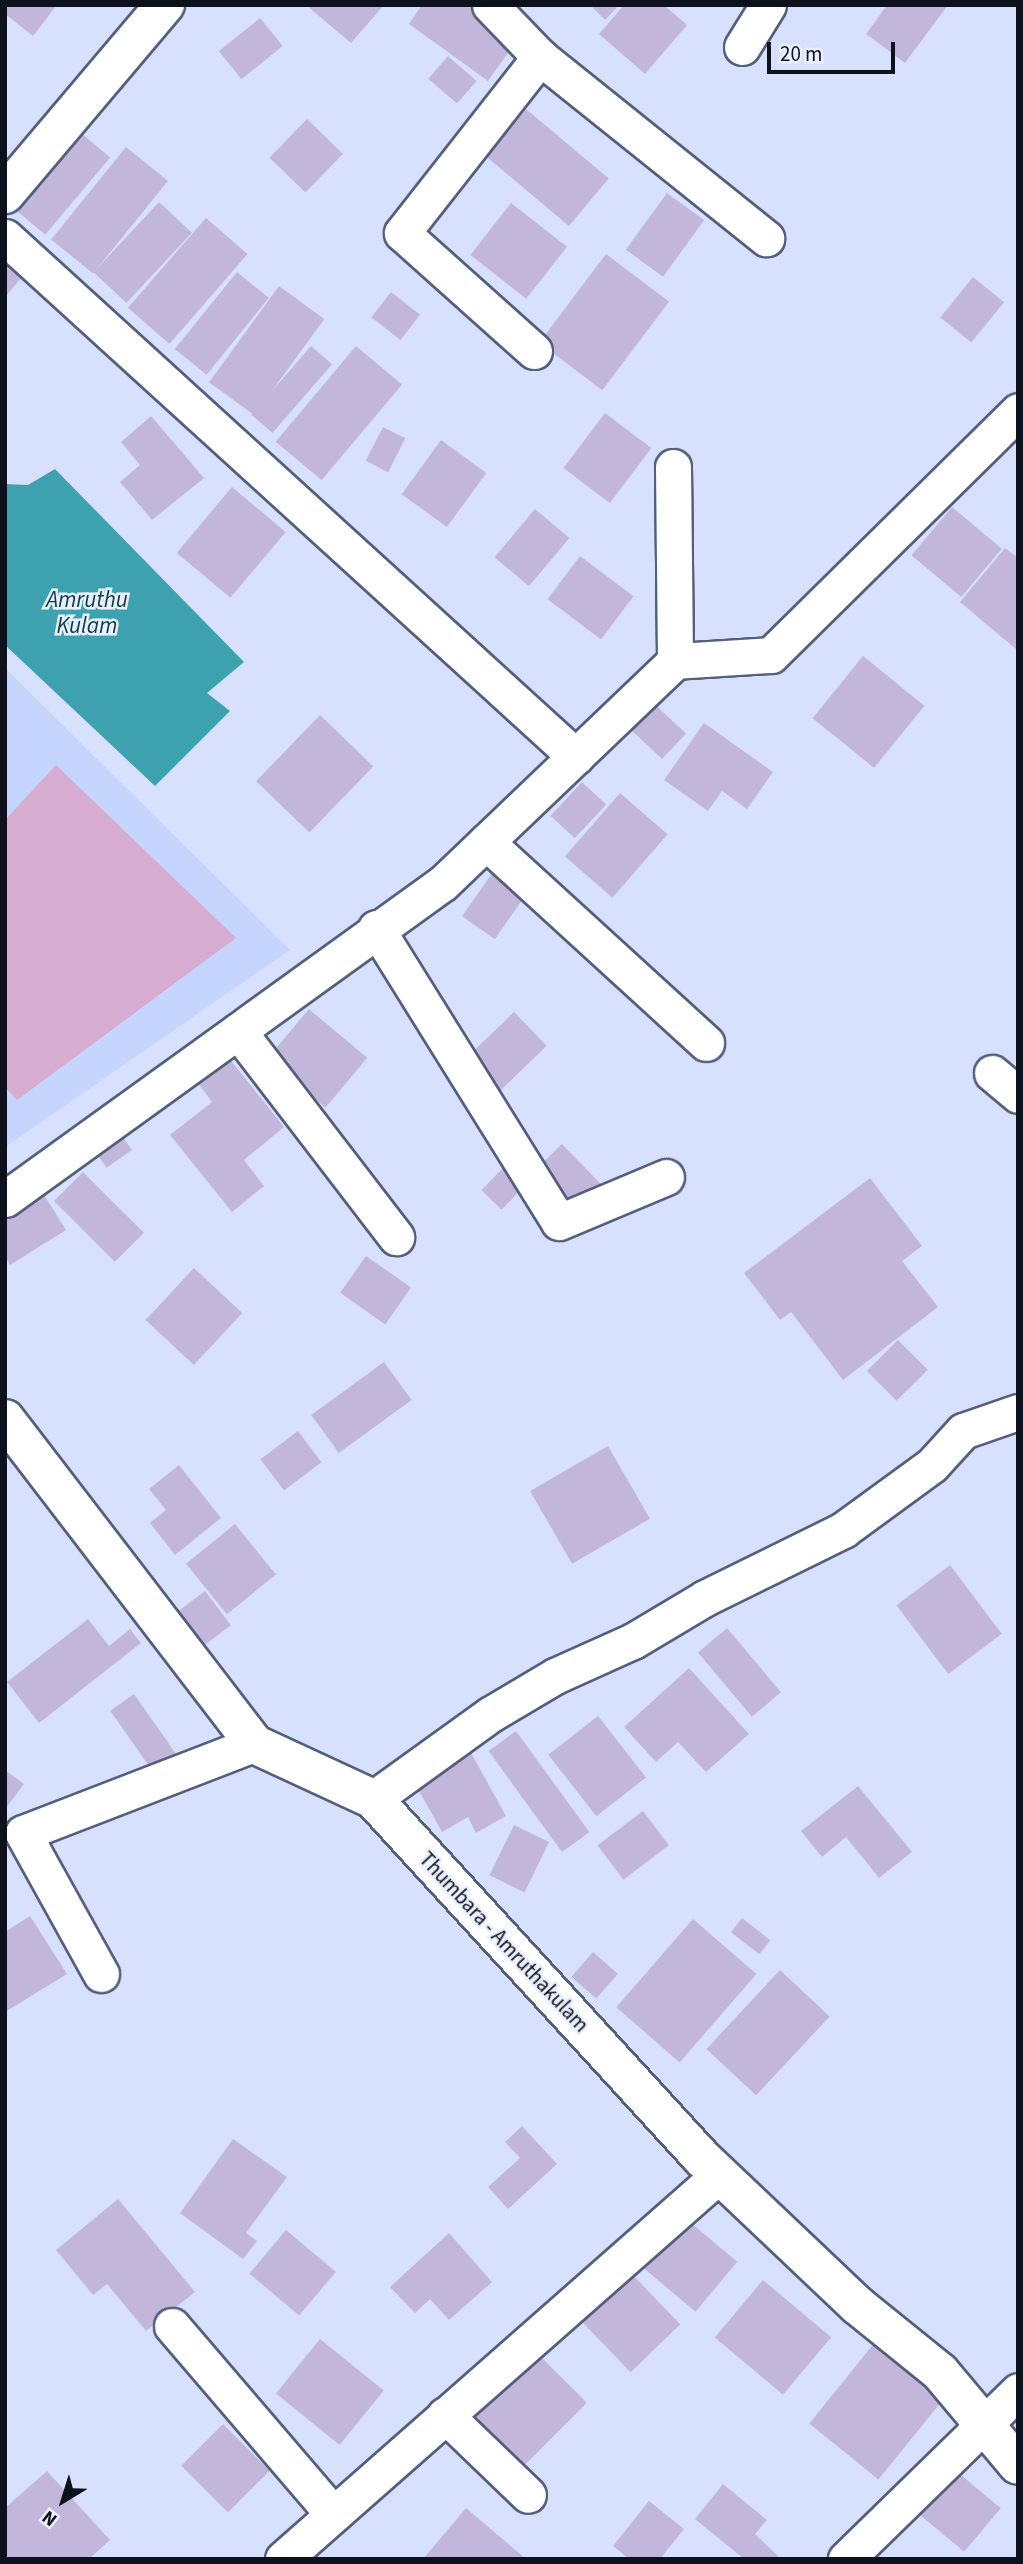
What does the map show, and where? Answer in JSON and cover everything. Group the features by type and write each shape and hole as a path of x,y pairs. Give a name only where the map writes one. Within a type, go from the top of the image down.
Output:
{"street":[{"path":"5,194 165,5"},
{"path":"490,5 540,57 766,238"},
{"path":"742,47 768,5"},
{"path":"534,351 402,233 540,57"},
{"path":"5,237 576,757"},
{"path":"5,1199 376,928 443,883 675,661 771,655 1018,411"},
{"path":"673,467 675,661"},
{"path":"486,842 706,1043"},
{"path":"376,928 559,1222 666,1177"},
{"path":"238,1031 396,1237"},
{"path":"992,1073 1018,1095"},
{"path":"373,1799 491,1714 555,1676 633,1642 705,1598 843,1530 932,1465 963,1431 1018,1412"},
{"name":"Thumbara - Amruthakulam","path":"5,1419 254,1744 373,1799 720,2174 857,2305 940,2372 979,2425 1018,2465"},
{"path":"102,1974 23,1833 254,1744"},
{"path":"283,2559 720,2174"},
{"path":"172,2326 333,2514"},
{"path":"846,2559 979,2425 1018,2391"},
{"path":"445,2415 528,2495"}],"shaded area":[{"path":"5,668 290,950 5,1147"},
{"path":"56,765 236,938 17,1100 5,1087 5,820"}],"water":[{"name":"Amruthu Kulam","path":"55,469 244,662 207,693 230,711 155,786 5,645 5,484 28,485"}],"building":[{"path":"5,5 57,5 33,36 5,14"},
{"path":"306,5 384,5 351,43"},
{"path":"422,5 492,5 525,29 488,81 409,24"},
{"path":"590,5 619,5 605,20"},
{"path":"624,5 664,5 687,25 645,74 599,34"},
{"path":"887,5 948,5 905,63 866,34"},
{"path":"260,18 283,46 241,79 219,51"},
{"path":"448,56 477,81 457,104 428,79"},
{"path":"526,109 609,178 569,226 486,156"},
{"path":"307,119 343,154 305,193 269,158"},
{"path":"81,133 110,157 45,235 16,210"},
{"path":"126,147 168,181 93,273 51,239"},
{"path":"667,193 704,220 663,277 626,250"},
{"path":"159,202 192,233 126,303 94,272"},
{"path":"511,203 567,247 526,299 470,255"},
{"path":"206,218 248,254 169,344 128,308"},
{"path":"606,254 669,302 602,390 539,343"},
{"path":"5,261 23,276 5,297"},
{"path":"237,272 269,298 207,375 175,349"},
{"path":"973,277 1004,302 971,343 940,317"},
{"path":"279,286 324,319 254,415 209,382"},
{"path":"391,292 420,315 400,340 371,317"},
{"path":"311,346 332,364 272,433 251,415"},
{"path":"356,346 402,385 322,480 276,442"},
{"path":"605,413 651,448 610,503 563,468"},
{"path":"151,416 204,478 152,520 120,482 140,465 121,442"},
{"path":"383,427 405,438 388,472 366,461"},
{"path":"441,440 486,473 447,527 402,494"},
{"path":"232,487 286,532 230,598 177,553"},
{"path":"952,507 1002,549 961,597 912,555"},
{"path":"535,509 569,538 529,586 495,557"},
{"path":"1005,548 1018,558 1016,649 960,602"},
{"path":"580,556 634,596 601,639 548,599"},
{"path":"863,656 924,706 874,768 813,718"},
{"path":"648,698 686,733 662,759 624,724"},
{"path":"320,715 373,766 309,833 256,781"},
{"path":"704,723 773,772 747,809 722,791 708,811 664,780"},
{"path":"582,782 606,805 575,838 551,816"},
{"path":"620,793 668,834 612,898 565,856"},
{"path":"493,872 526,895 495,939 462,916"},
{"path":"309,1009 367,1058 325,1108 267,1059"},
{"path":"514,1012 547,1046 490,1101 457,1067"},
{"path":"228,1057 284,1127 244,1160 264,1186 232,1212 170,1135 212,1102 197,1082"},
{"path":"116,1127 132,1150 107,1168 91,1145"},
{"path":"562,1144 605,1189 571,1221 528,1177"},
{"path":"503,1168 523,1187 502,1210 481,1190"},
{"path":"83,1172 144,1233 115,1262 54,1201"},
{"path":"870,1178 922,1246 902,1261 938,1307 843,1380 791,1312 780,1320 744,1273"},
{"path":"41,1190 66,1230 10,1265 5,1256 5,1212"},
{"path":"366,1256 411,1288 385,1324 340,1293"},
{"path":"194,1268 242,1313 194,1365 146,1320"},
{"path":"898,1340 928,1370 897,1401 867,1371"},
{"path":"384,1362 412,1400 339,1453 311,1415"},
{"path":"298,1431 321,1462 284,1490 260,1459"},
{"path":"608,1446 650,1519 572,1564 530,1491"},
{"path":"179,1465 221,1518 175,1555 150,1523 166,1510 149,1489"},
{"path":"235,1524 276,1575 227,1614 186,1564"},
{"path":"950,1565 1002,1634 948,1674 896,1605"},
{"path":"205,1591 231,1625 202,1647 176,1613"},
{"path":"88,1619 109,1646 130,1629 141,1643 39,1723 7,1682"},
{"path":"727,1628 781,1692 752,1717 698,1652"},
{"path":"689,1668 749,1734 706,1772 678,1742 656,1762 624,1727"},
{"path":"134,1694 176,1754 152,1770 110,1711"},
{"path":"598,1716 646,1777 596,1816 548,1755"},
{"path":"516,1731 589,1832 562,1852 488,1751"},
{"path":"470,1751 506,1816 476,1833 468,1817 442,1832 414,1782"},
{"path":"5,1770 24,1784 5,1809"},
{"path":"858,1786 912,1852 879,1878 846,1837 822,1857 801,1831"},
{"path":"643,1811 669,1845 623,1880 597,1845"},
{"path":"514,1825 549,1842 525,1892 489,1875"},
{"path":"30,1916 67,1974 5,2012 5,1932"},
{"path":"742,1918 770,1940 759,1954 731,1932"},
{"path":"693,1919 756,1974 680,2062 616,2007"},
{"path":"593,1952 618,1974 596,1999 571,1977"},
{"path":"780,1970 830,2016 756,2095 706,2049"},
{"path":"522,2126 557,2164 508,2209 488,2187 520,2158 505,2142"},
{"path":"233,2139 287,2177 246,2233 257,2241 243,2259 180,2213"},
{"path":"118,2199 195,2292 146,2331 107,2284 93,2295 56,2250"},
{"path":"679,2213 737,2262 695,2312 637,2263"},
{"path":"286,2230 336,2272 299,2315 249,2274"},
{"path":"449,2233 492,2282 449,2320 430,2299 415,2313 390,2287"},
{"path":"624,2266 680,2324 631,2372 574,2314"},
{"path":"763,2280 831,2337 783,2395 715,2337"},
{"path":"320,2339 384,2391 340,2445 276,2393"},
{"path":"876,2341 945,2397 878,2479 809,2423"},
{"path":"526,2342 587,2403 522,2467 462,2406"},
{"path":"223,2424 270,2471 228,2512 181,2466"},
{"path":"954,2469 1001,2508 964,2552 917,2513"},
{"path":"47,2471 110,2540 89,2559 5,2559 5,2508"},
{"path":"723,2484 767,2520 755,2534 781,2559 744,2559 695,2519"},
{"path":"649,2501 684,2529 660,2559 629,2559 613,2546"},
{"path":"466,2508 526,2559 423,2559"}]}
